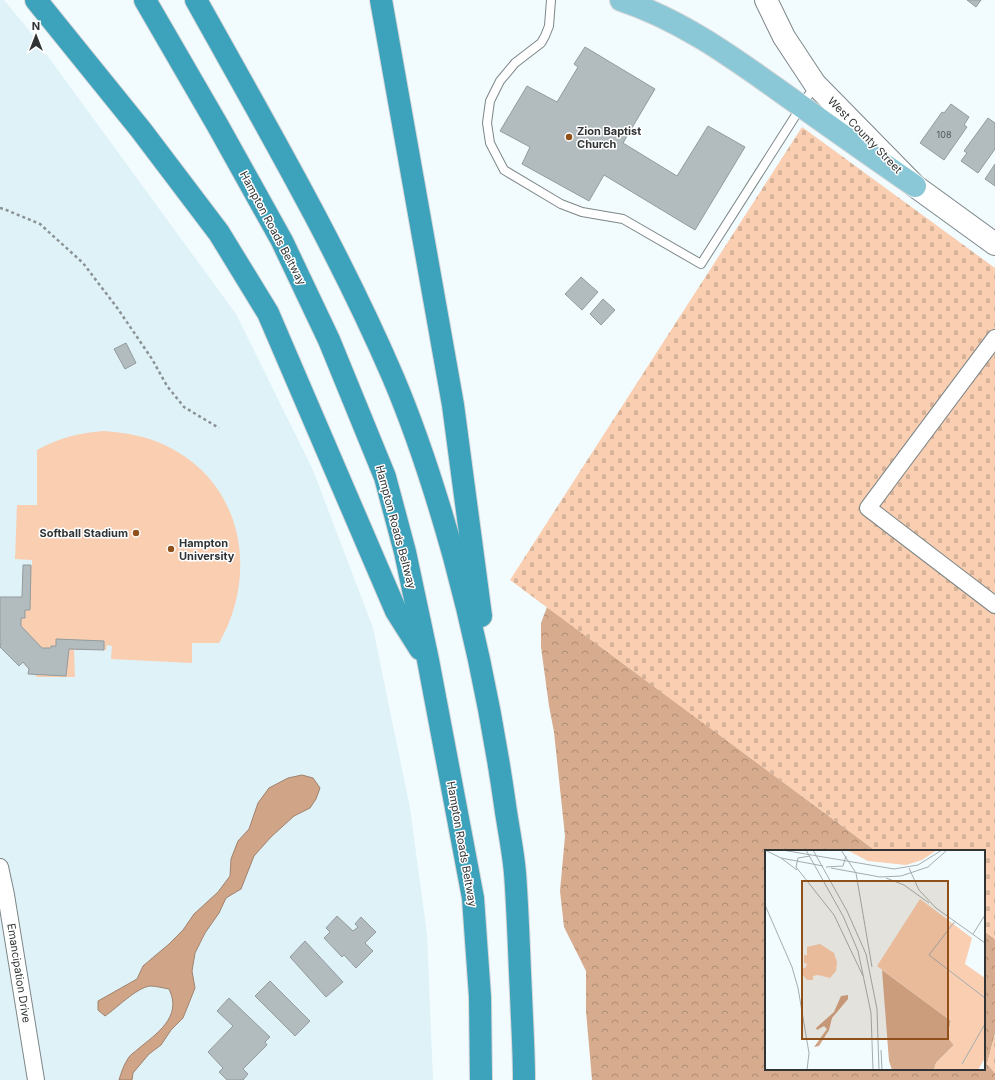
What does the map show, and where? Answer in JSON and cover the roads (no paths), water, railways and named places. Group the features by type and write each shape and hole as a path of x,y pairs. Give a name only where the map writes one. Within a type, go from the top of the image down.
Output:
{"highway":[{"path":"36,0 141,130 219,234 268,313 396,611 428,660"},
{"name":"Hampton Roads Beltway","path":"145,0 282,241 329,340 385,477 405,552 428,660 473,898 480,997 481,1080"},
{"path":"196,0 309,205 353,291 393,378 416,438 442,517 469,616 497,750"},
{"path":"381,0 453,405 477,577 497,750 514,870 525,1075"}],"main road":[{"path":"621,0 638,6 693,32 752,70 800,106 915,186"},
{"name":"West County Street","path":"766,0 784,37 815,84 915,186 995,244"}],"street":[{"path":"995,338 868,508 995,605"},
{"name":"Emancipation Drive","path":"0,867 6,895 36,1080"}],"lane":[{"path":"551,0 549,26 541,43 515,63 500,81 490,101 487,123 490,143 504,170 561,204 582,212 623,220 701,264 815,84"}],"place":[{"name":"Zion Baptist Church","path":"569,137"},
{"name":"Softball Stadium","path":"136,533"},
{"name":"Hampton University","path":"171,549"}]}
